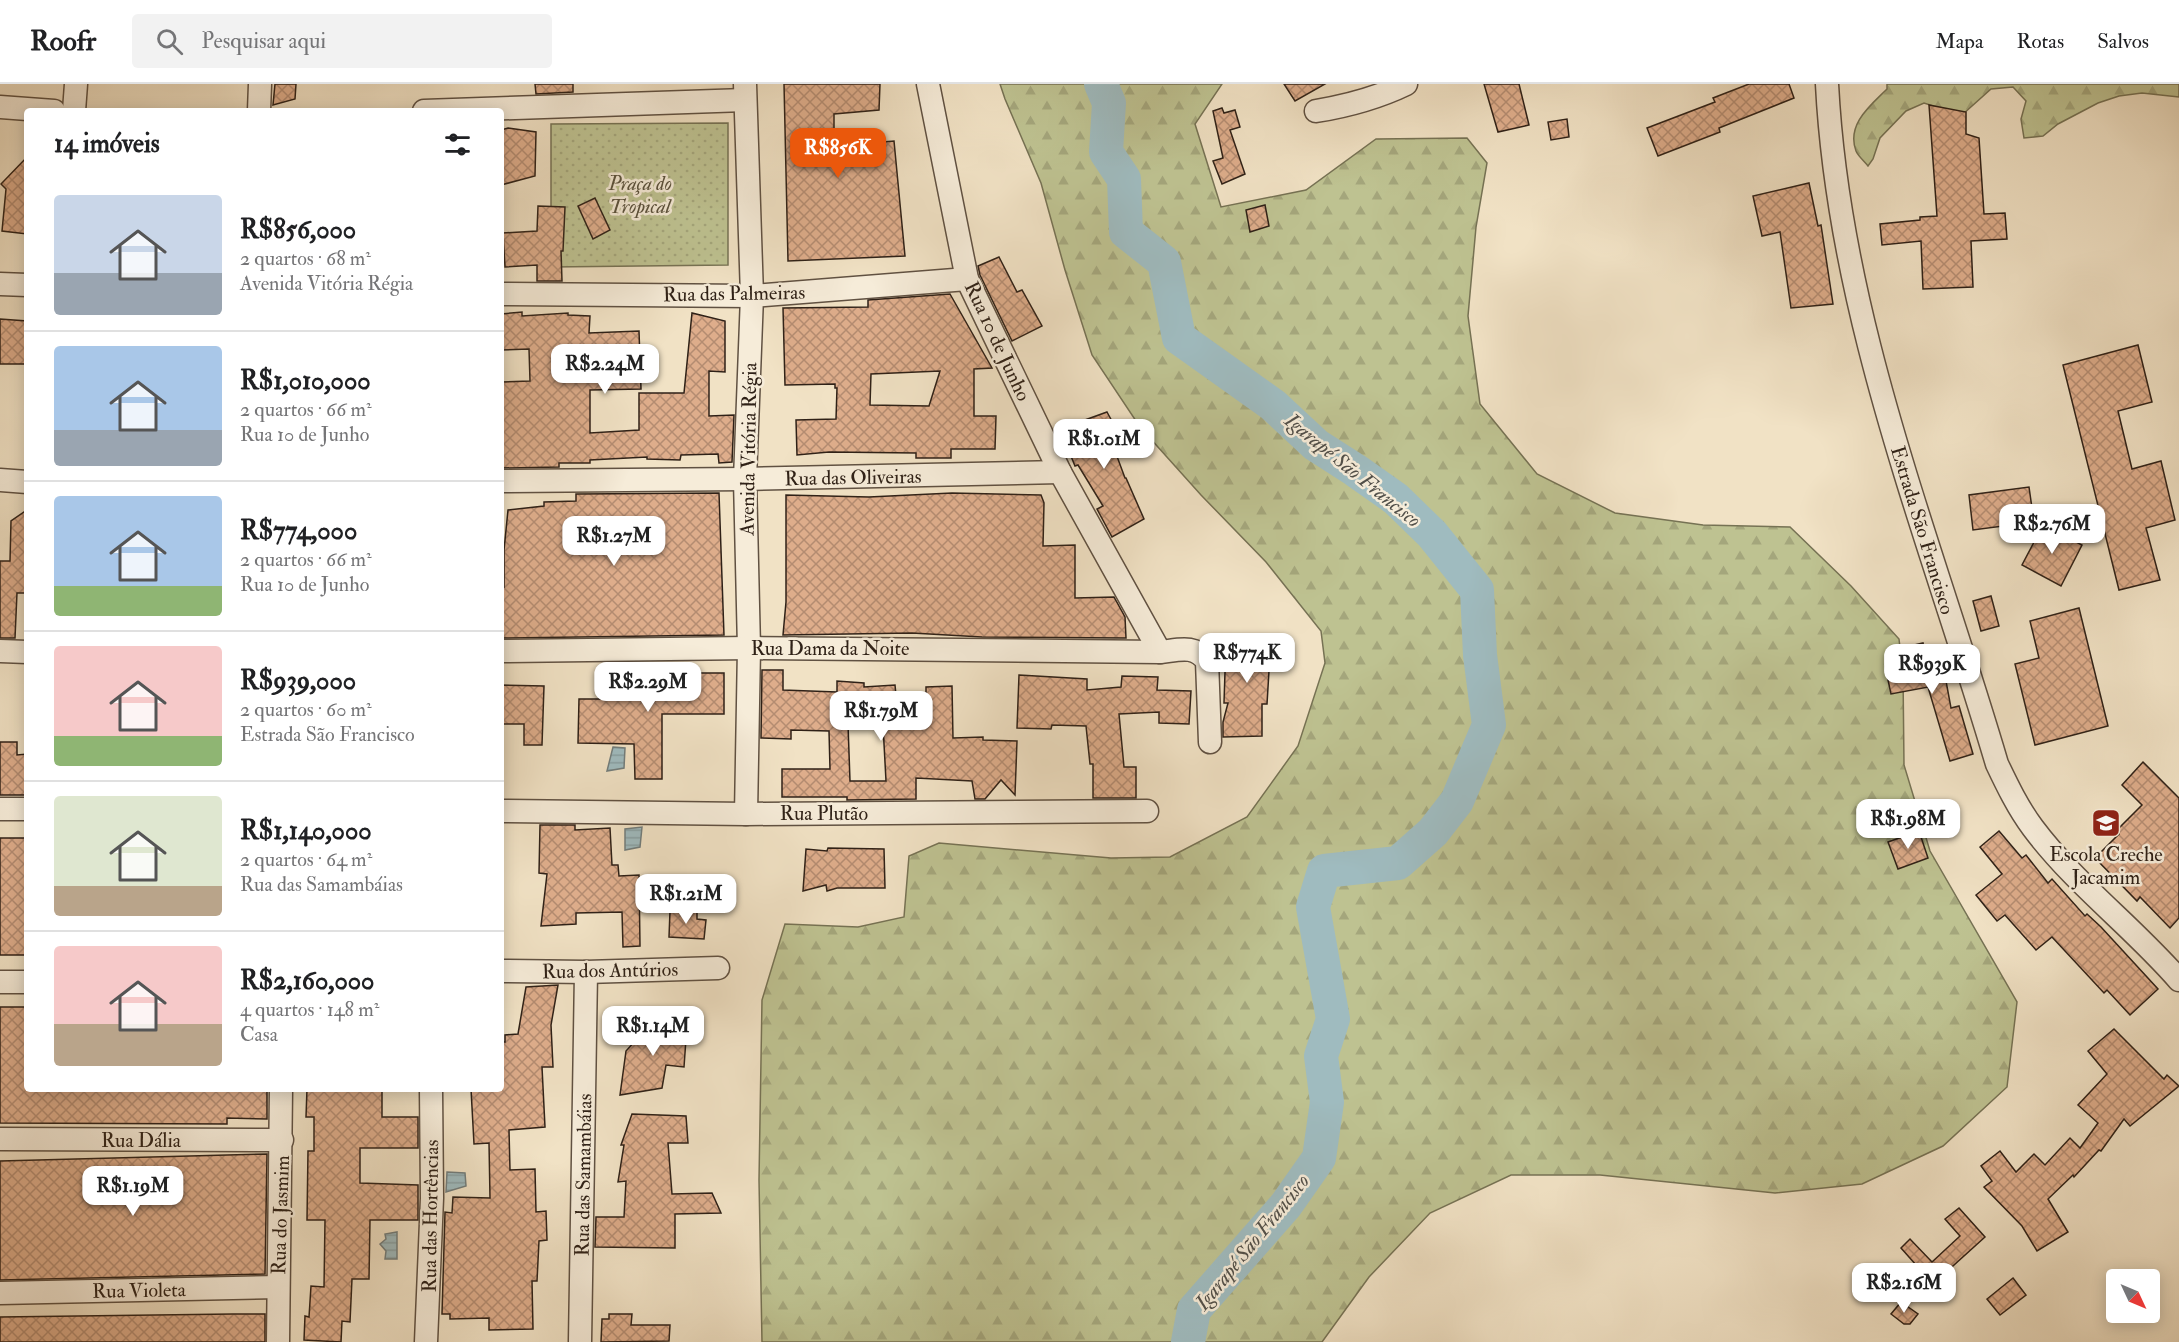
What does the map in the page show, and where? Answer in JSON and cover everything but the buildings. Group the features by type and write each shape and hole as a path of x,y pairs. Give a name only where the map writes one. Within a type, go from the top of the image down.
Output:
{"street":[{"path":"74,108 76,84"},
{"path":"259,108 260,84"},
{"name":"Rua 10 de Junho","path":"928,84 967,279 1060,472 1160,651"},
{"path":"1316,111 1351,105 1391,92 1406,84"},
{"name":"Estrada São Francisco","path":"1827,84 1834,175 1864,322 1886,409 1927,548 1997,764 2012,795 2032,826 2056,856 2179,980"},
{"path":"475,108 745,92"},
{"name":"Avenida Vitória Régia","path":"745,92 752,296 745,479 749,648 746,814"},
{"path":"0,107 24,109"},
{"name":"Rua das Palmeiras","path":"504,294 752,296 967,279"},
{"path":"0,284 24,285"},
{"name":"Rua das Oliveiras","path":"504,481 745,479 1060,472"},
{"path":"0,480 24,482"},
{"name":"Rua Dama da Noite","path":"504,651 749,648 1160,651"},
{"path":"1160,651 1192,649 1201,652 1207,661 1210,742"},
{"path":"0,651 24,652"},
{"path":"0,809 24,809"},
{"name":"Rua Plutão","path":"504,812 746,814 1147,811"},
{"name":"Rua dos Antúrios","path":"504,971 586,972 718,968"},
{"name":"Rua das Samambáias","path":"580,1342 586,972"},
{"path":"0,982 24,982"},
{"name":"Rua do Jasmim","path":"278,1342 282,1092"},
{"name":"Rua das Hortências","path":"426,1342 432,1198 431,1092"},
{"name":"Rua Dália","path":"0,1139 282,1140"},
{"name":"Rua Violeta","path":"0,1293 278,1287"}],"green space":[{"path":"1000,84 1222,84 1195,124 1221,207 1306,190 1376,139 1467,138 1487,163 1476,227 1468,316 1480,404 1537,474 1615,513 1703,525 1790,527 1851,586 1899,639 1903,673 1904,765 1930,851 2017,1002 2007,1087 1943,1146 1862,1184 1775,1193 1600,1175 1511,1175 1430,1213 1369,1277 1322,1342 762,1342 759,1180 762,1000 785,924 858,927 904,917 909,856 939,843 1111,858 1170,857 1247,817 1298,746 1325,663 1321,631 1266,562 1201,495 1140,427 1092,355 1041,183"},
{"path":"1887,84 2179,84 2179,97 2142,93 2119,96 2098,103 2058,124 2043,136 2024,138 2021,119 2026,101 2013,87 1991,89 1962,115 1924,103 1906,111 1880,138 1873,159 1868,166 1856,151 1854,132 1862,116 1887,89"},
{"name":"Praça do Tropical","path":"728,123 728,265 551,267 551,124"}],"water":[{"path":"613,747 625,748 624,768 607,771"},
{"path":"642,827 640,847 625,850 625,829"},
{"path":"447,1172 465,1173 466,1186 446,1192"},
{"path":"397,1232 397,1259 385,1259 386,1251 380,1244 386,1239 385,1234"}],"waterway":[{"name":"Igarapé São Francisco","path":"1101,84 1109,103 1106,152 1124,179 1126,232 1164,262 1179,338 1273,405 1316,445 1396,499 1432,534 1477,590 1480,655 1489,725 1457,801 1433,832 1398,863 1324,871 1313,907 1333,1019 1321,1056 1327,1102 1319,1158 1286,1205 1194,1310 1188,1342"}],"place":[{"name":"Escola Creche Jacamim","path":"2106,823"}]}
